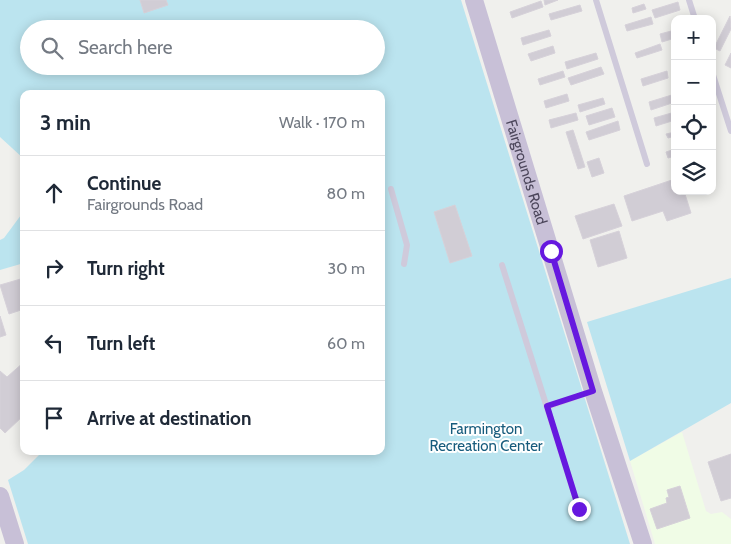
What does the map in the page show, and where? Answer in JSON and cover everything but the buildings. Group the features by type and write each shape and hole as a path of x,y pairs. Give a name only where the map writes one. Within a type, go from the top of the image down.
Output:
{"street":[{"name":"Fairgrounds Road","path":"474,0 593,391 643,544"},
{"path":"0,496 15,544"}],"lane":[{"path":"596,0 647,164"},
{"path":"689,0 694,15"},
{"path":"716,84 731,131"},
{"path":"391,189 407,245 404,264"},
{"path":"502,265 579,509"},
{"path":"547,406 593,391"}],"shaded area":[{"path":"682,432 706,511 711,514 722,512 731,519 731,544 655,544 630,461"}],"green space":[{"name":"Farmington Recreation Center","path":"0,0 461,0 630,544 28,544 8,480 24,470 39,455 385,455 385,90 20,90 20,155 0,137"},
{"path":"20,216 20,264 0,270 0,240 4,238"},
{"path":"731,278 731,403 630,461 587,322"}],"route":[{"path":"551,251 593,391 547,406 579,509"}]}
